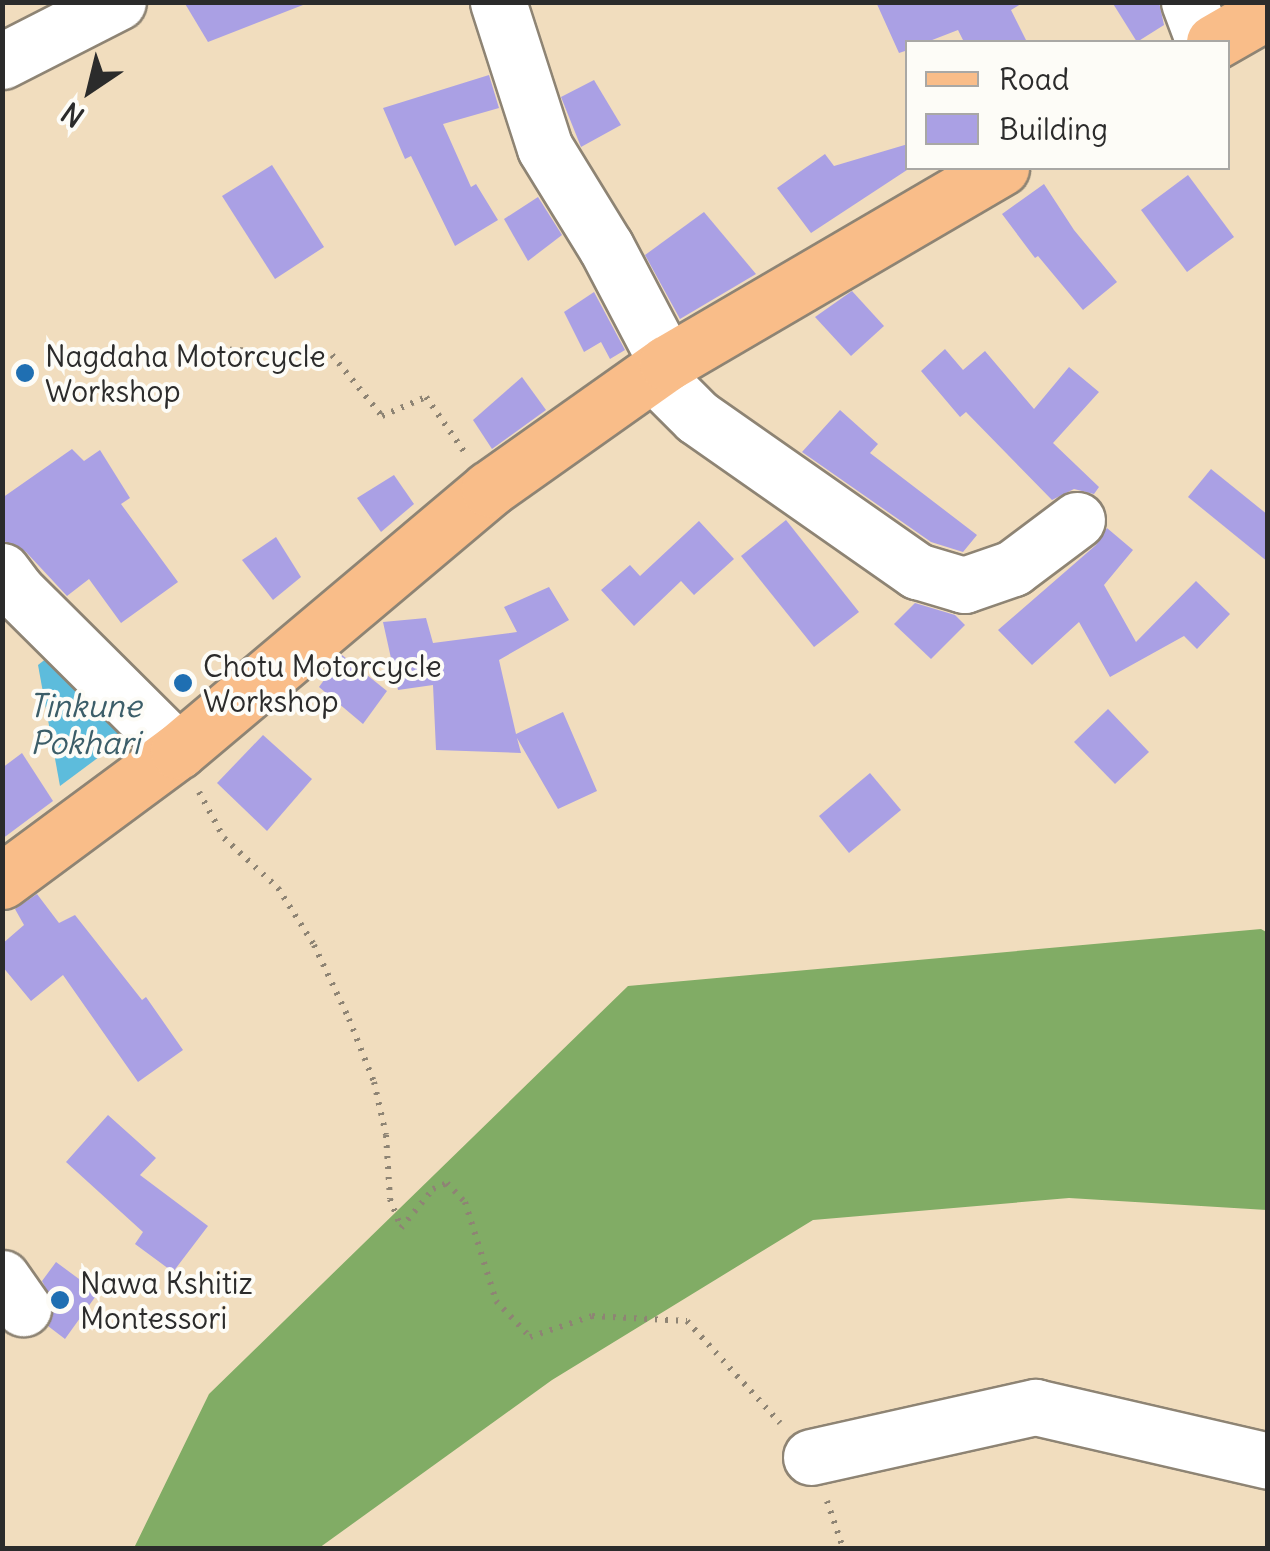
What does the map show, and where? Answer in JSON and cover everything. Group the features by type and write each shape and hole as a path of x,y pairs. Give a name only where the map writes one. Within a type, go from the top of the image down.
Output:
{"main road":[{"path":"1217,40 1268,11"},
{"path":"2,882 178,751 489,489 661,368 998,170"}],"street":[{"path":"2,61 118,2"},
{"path":"498,2 545,148 606,247 661,368 697,417 917,571 964,585 1013,568 1076,520"},
{"path":"1189,2 1203,40"},
{"path":"2,571 16,591 178,751"},
{"path":"811,1457 1035,1407 1268,1461"}],"path":[{"path":"219,349 332,355 382,416 426,397 489,489"},
{"path":"178,751 224,838 278,888 314,945 349,1019 374,1082 386,1135 390,1199 401,1228 433,1190 447,1183 465,1202 496,1302 530,1337 592,1316 687,1322 811,1457 843,1548"}],"green space":[{"path":"1261,929 1268,933 1267,1210 1069,1198 813,1220 552,1380 319,1548 134,1548 209,1394 628,986"}],"water":[{"name":"Tinkune Pokhari","path":"56,651 138,728 60,786 38,665"}],"building":[{"path":"184,2 303,2 303,5 208,42"},
{"path":"876,2 1024,2 1011,10 1026,40 963,40 958,30 932,40 905,40 905,51 899,53"},
{"path":"1112,2 1159,2 1164,25 1136,40"},
{"path":"489,75 499,108 443,124 471,187 476,184 498,220 455,246 411,156 405,159 383,108"},
{"path":"594,80 621,125 581,147 561,97"},
{"path":"905,145 907,170 811,233 777,188 825,154 834,166"},
{"path":"272,165 324,247 275,279 222,196"},
{"path":"1188,175 1234,237 1187,272 1141,210"},
{"path":"1044,184 1074,230 1117,282 1083,310 1038,256 1035,258 1002,214"},
{"path":"538,197 562,235 528,261 504,219"},
{"path":"704,212 756,274 680,319 645,255"},
{"path":"852,291 884,326 851,356 815,317"},
{"path":"594,292 625,350 610,359 601,342 584,352 564,312"},
{"path":"945,349 963,370 985,351 1034,409 1069,367 1099,392 1053,443 1099,487 1094,494 1074,489 1052,500 966,412 960,417 921,371"},
{"path":"522,377 546,410 492,449 473,420"},
{"path":"840,410 878,444 870,453 977,535 963,552 931,542 802,452"},
{"path":"72,449 84,461 100,450 130,498 121,504 178,582 121,623 89,579 67,596 26,552 2,540 2,498"},
{"path":"1211,469 1268,515 1268,562 1188,497"},
{"path":"394,475 414,504 381,532 357,498"},
{"path":"786,520 859,612 814,647 741,556"},
{"path":"699,521 734,559 694,595 681,581 634,626 601,590 630,565 640,576"},
{"path":"1107,528 1133,550 1104,585 1136,642 1196,581 1230,614 1197,649 1184,636 1110,677 1079,622 1032,665 998,630 1096,545"},
{"path":"276,537 301,577 273,600 242,560"},
{"path":"549,587 569,620 499,660 516,734 563,712 597,791 558,809 517,738 521,753 436,750 433,685 398,690 383,622 426,618 433,643 517,632 504,607"},
{"path":"915,603 955,615 965,625 931,659 894,624"},
{"path":"342,655 387,691 363,724 319,687"},
{"path":"1108,709 1149,752 1115,784 1074,742"},
{"path":"263,735 312,779 267,831 217,783"},
{"path":"22,753 53,801 2,839 2,768"},
{"path":"870,773 901,810 849,853 819,816"},
{"path":"37,894 59,923 75,915 142,1000 146,997 183,1050 138,1082 63,975 31,1001 2,966 2,944 24,925 15,909"},
{"path":"108,1115 156,1158 140,1175 208,1226 173,1272 135,1244 143,1232 66,1162"},
{"name":"Nawa Kshitiz Montessori","path":"56,1262 98,1293 65,1339 48,1326 54,1304 42,1281"}],"place":[{"name":"Nagdaha Motorcycle Workshop","path":"25,373"},
{"name":"Chotu Motorcycle Workshop","path":"183,683"},
{"name":"Nawa Kshitiz Montessori","path":"60,1300"}]}
